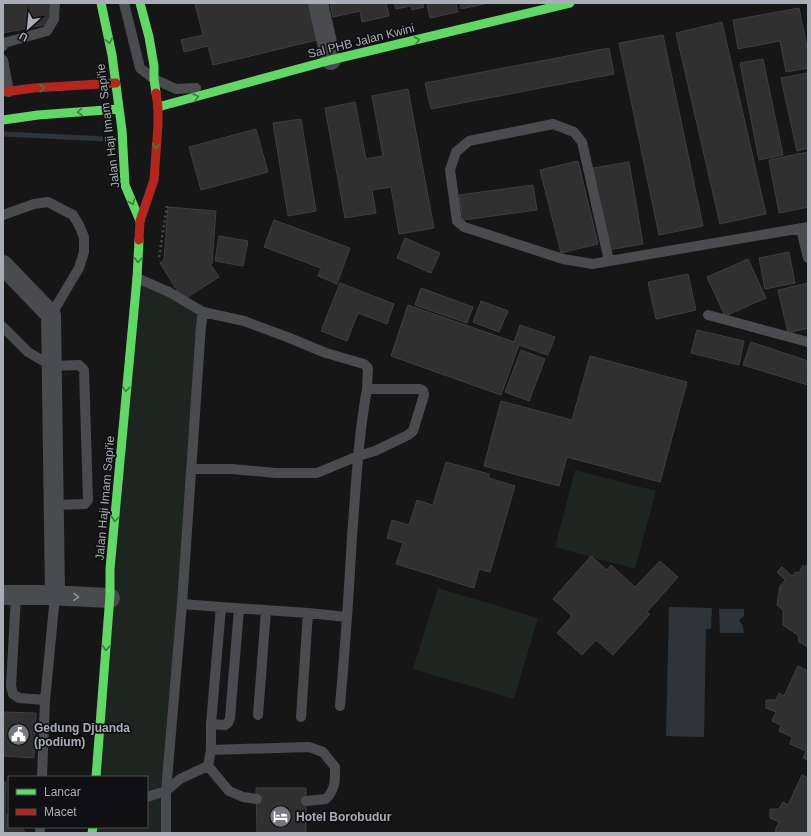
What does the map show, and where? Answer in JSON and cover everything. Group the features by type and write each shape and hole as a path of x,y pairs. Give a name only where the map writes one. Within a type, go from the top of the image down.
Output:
{"street":[{"name":"Jalan Haji Imam Sapi'ie","path":"101,3 112,55 116,83 122,130 125,185 140,221"},
{"name":"Jalan Haji Imam Sapi'ie","path":"96,776 110,598 110,569 140,221 154,180 158,107 154,79 154,66 149,37 140,3"},
{"path":"318,3 330,57"},
{"name":"Sal PHB Jalan Kwini","path":"158,107 330,57 556,4 570,3"},
{"path":"6,92 34,88 116,83"},
{"path":"3,120 38,115 119,109"},
{"path":"3,265 52,315 55,596"},
{"path":"9,596 110,598"}],"lane":[{"path":"3,46 4,43 47,31 54,19 55,3"},
{"path":"124,3 140,68 154,79 176,89 197,88 330,57 532,3"},
{"path":"3,60 6,92"},
{"path":"609,261 582,142 574,132 554,124 470,140 456,152 450,170 458,221 464,227 563,259 593,264 804,228 808,258"},
{"path":"3,216 34,204 48,202 73,215 79,225 84,237 84,252 79,268 52,315"},
{"path":"136,278 169,292 203,312 244,321 326,353 364,364 368,368 367,389 363,405 358,456 340,706"},
{"path":"166,833 166,792 182,604 203,312"},
{"path":"708,315 808,342"},
{"path":"3,327 28,352 52,366 79,365 84,370 88,500 85,504 54,505"},
{"path":"191,469 232,469 276,473 317,473 358,456 375,451 408,435 413,431 424,395 423,391 367,389"},
{"path":"9,596 11,686 13,694 19,698 45,700"},
{"path":"42,776 45,700 55,596"},
{"path":"182,604 308,613 347,618"},
{"path":"208,766 211,750 211,724 221,607"},
{"path":"211,724 225,724 228,723 230,718 240,608"},
{"path":"258,715 266,610"},
{"path":"301,717 308,613"},
{"path":"211,750 309,747 323,752 335,767 332,793 326,799 306,801"},
{"path":"148,797 166,792 180,779 208,766"},
{"path":"208,766 229,791 243,797 256,799"}],"shaded area":[{"path":"137,278 202,317 166,833 91,833 92,828 148,828 148,776 96,776"},
{"path":"575,470 656,491 635,569 555,547"},
{"path":"438,588 538,618 514,699 413,669"},
{"path":"669,607 712,608 711,629 706,629 704,737 666,736"},
{"path":"719,609 744,609 744,616 739,620 743,626 744,633 720,633"}],"building":[{"path":"3,3 50,3 51,14 48,24 3,33"},
{"path":"308,3 317,40 213,65 208,46 184,52 181,40 203,35 195,4"},
{"path":"330,3 386,3 389,16 362,22 360,11 333,17"},
{"path":"394,3 423,3 424,7 412,10 411,6 396,9"},
{"path":"427,3 456,3 458,12 430,18"},
{"path":"460,3 488,3 461,9"},
{"path":"799,8 808,52 808,68 786,72 780,41 738,49 733,20"},
{"path":"722,22 766,214 720,224 676,33"},
{"path":"663,35 703,226 659,235 619,43"},
{"path":"609,48 614,74 431,109 425,83"},
{"path":"763,59 783,155 759,160 740,63"},
{"path":"808,73 808,148 797,151 781,78"},
{"path":"408,89 434,228 399,234 391,187 372,190 376,213 345,218 325,108 355,102 366,159 383,156 372,96"},
{"path":"301,119 316,211 288,216 273,123"},
{"path":"256,129 268,172 201,190 189,147"},
{"path":"808,152 808,207 779,213 769,160"},
{"path":"578,161 598,244 561,253 540,170"},
{"path":"629,162 643,244 608,250 593,168"},
{"path":"533,185 537,210 463,220 459,195"},
{"path":"168,207 216,211 212,264 210,264 219,277 183,300 160,263 164,260"},
{"path":"274,220 350,248 337,284 318,276 321,268 264,247"},
{"path":"219,236 248,241 243,266 215,261"},
{"path":"405,238 440,253 431,273 397,258"},
{"path":"789,252 795,283 765,289 759,258"},
{"path":"748,259 766,298 725,316 707,277"},
{"path":"688,274 696,310 656,319 648,282"},
{"path":"340,283 394,304 387,324 358,313 347,341 321,331"},
{"path":"808,283 808,328 788,333 778,290"},
{"path":"421,288 473,307 467,323 415,305"},
{"path":"481,301 508,311 499,332 473,322"},
{"path":"408,305 514,342 520,325 555,337 548,355 519,345 501,395 391,356"},
{"path":"697,330 744,341 739,365 691,353"},
{"path":"751,342 808,361 808,385 743,365"},
{"path":"521,350 545,359 529,401 505,392"},
{"path":"590,356 687,382 660,482 567,457 559,486 484,466 501,401 572,420"},
{"path":"446,462 489,474 489,478 515,486 490,572 479,569 474,588 396,564 403,543 387,538 392,520 409,525 417,500 433,505"},
{"path":"591,556 607,570 611,565 635,587 660,561 678,577 647,612 650,614 613,655 596,640 582,655 557,633 572,616 553,599"},
{"path":"808,563 808,647 799,642 798,635 783,625 783,610 777,605 780,586 785,580 777,572 782,567 792,576 796,572 799,573 803,565 806,567"},
{"path":"798,666 808,671 808,760 803,758 806,751 790,744 792,737 779,731 781,725 772,721 776,712 766,708 766,700 776,700 779,693 784,696"},
{"name":"Gedung Djuanda (podium)","path":"3,712 36,713 34,758 3,756"},
{"path":"802,775 808,778 808,833 781,833 775,831 779,822 770,818 770,809 779,809 783,802 788,805"},
{"path":"3,782 6,782 5,813 8,815 8,828 22,828 25,833 3,833"},
{"name":"Hotel Borobudur","path":"256,788 306,788 306,833 257,833"}],"waterway":[{"path":"3,134 107,139"}],"traffic: fast":[{"path":"101,3 112,55 122,130 125,185 140,221"},
{"path":"140,3 149,37 154,66 156,93"},
{"path":"158,107 331,60 570,3"},
{"path":"3,120 38,115 119,109"},
{"path":"96,776 110,595 110,569 137,278 139,240"},
{"path":"92,833 93,828"}],"traffic: jam":[{"path":"3,92 34,88 116,83"},
{"path":"139,240 140,221 154,180 158,125 156,93"}],"place":[{"name":"Gedung Djuanda (podium)","path":"19,735"},
{"name":"Hotel Borobudur","path":"281,817"}]}
